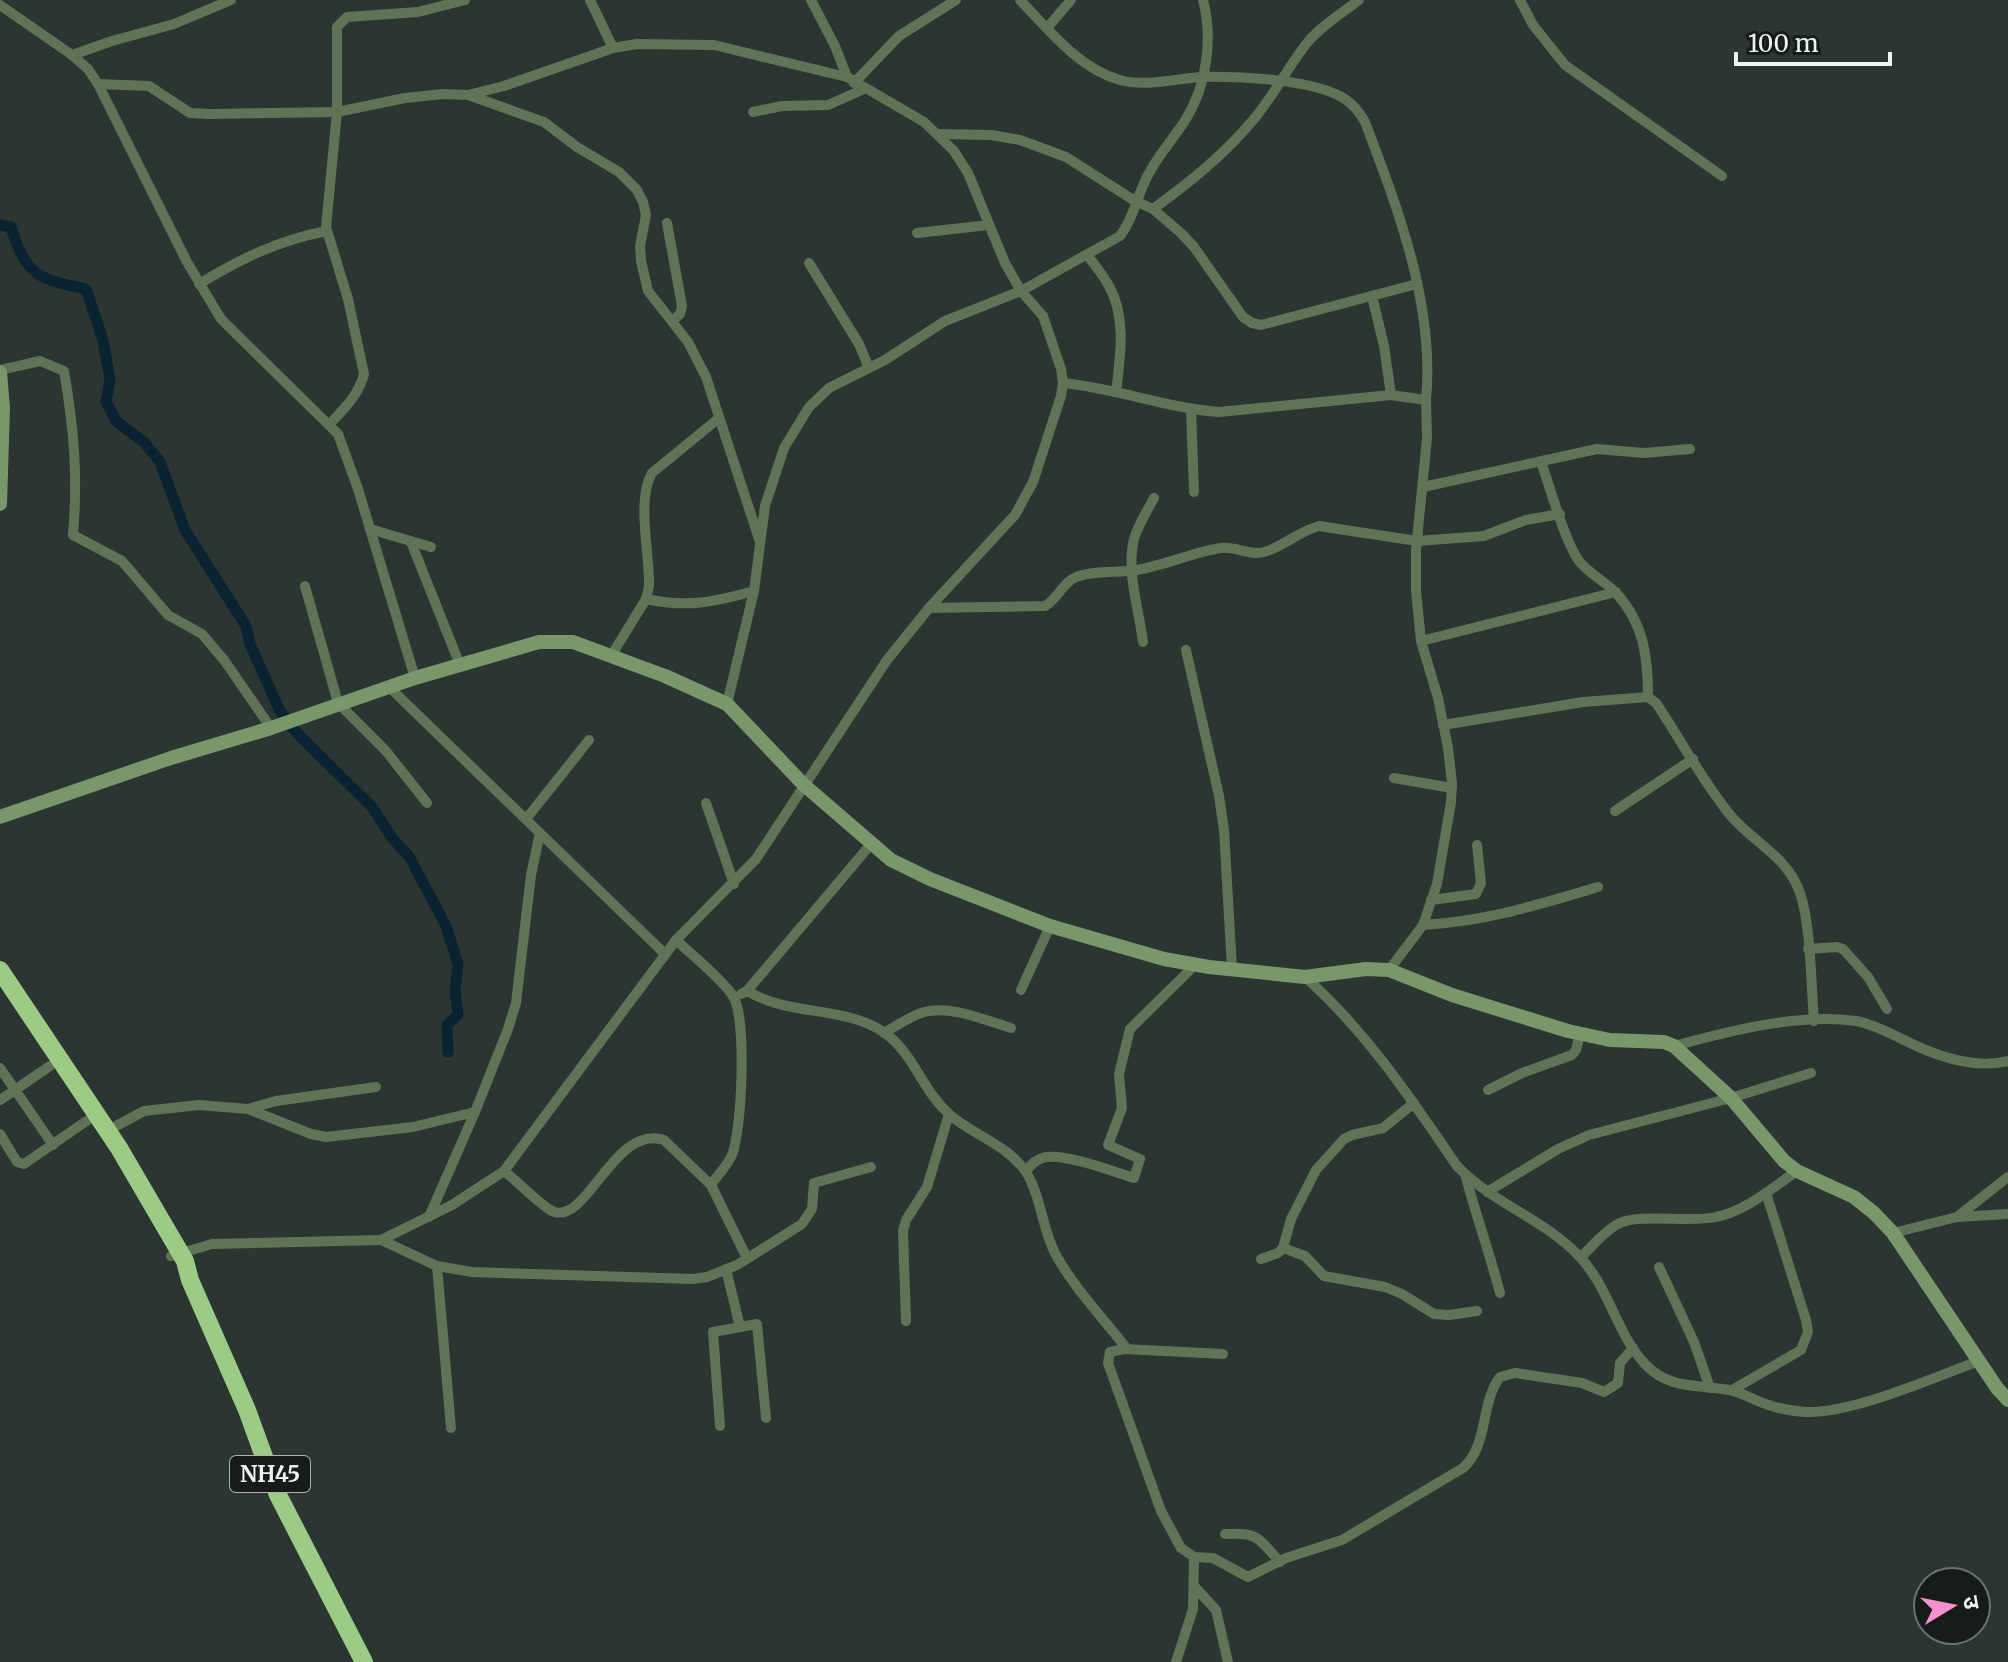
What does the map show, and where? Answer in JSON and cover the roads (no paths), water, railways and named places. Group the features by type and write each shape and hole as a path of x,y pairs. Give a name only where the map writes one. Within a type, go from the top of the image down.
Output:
{"highway":[{"name":"NH45","path":"0,970 107,1131 190,1280 247,1410 278,1495 364,1662"},
{"name":"NH45","path":"0,992 175,1254"}],"street":[{"path":"72,55 174,24 231,0"},
{"path":"330,424 361,386 364,374 348,299 327,231 337,112 337,27 340,21 357,16 418,12 465,0"},
{"path":"590,0 613,48"},
{"path":"811,0 855,83"},
{"path":"753,112 782,106 828,105 855,83 899,36 956,0"},
{"path":"1020,0 1078,57 1097,70 1124,81 1203,77 1282,82 1329,91 1346,99 1365,122 1398,208 1417,284 1425,335 1423,487 1416,591 1421,641 1443,725 1452,788 1439,876 1423,925 1389,970"},
{"path":"1047,28 1071,0"},
{"path":"727,704 754,591 770,491 792,431 809,407 829,388 869,368 945,321 1021,291 1120,236 1156,160 1188,117 1203,77 1209,29 1203,0"},
{"path":"1153,209 1218,157 1254,119 1307,43 1359,0"},
{"path":"1520,0 1533,25 1565,65 1722,176"},
{"path":"0,5 88,69 199,284 221,319 330,424 344,446 415,678"},
{"path":"98,84 149,86 184,110 197,113 337,112 405,98 468,95 504,86 613,48 637,44 714,45 855,83 924,122 954,151 968,173 1005,263 1021,291 1043,316 1063,383 1044,454 1015,515 929,608 887,660 756,859 676,940 504,1171 429,1217 381,1240 212,1244 175,1254"},
{"path":"468,95 544,122 577,147 619,172 637,190 646,215 640,246 644,276 656,304 688,342 706,377 760,542"},
{"path":"939,134 991,135 1045,148 1066,157 1153,209 1194,247 1243,317 1252,323 1261,325 1417,284"},
{"path":"667,223 682,306 680,314 672,321"},
{"path":"917,233 989,225"},
{"path":"199,284 272,245 327,231"},
{"path":"1087,255 1109,285 1115,301 1121,338 1116,392"},
{"path":"809,263 850,328 869,368"},
{"path":"1372,296 1391,395"},
{"path":"0,504 3,408 0,371 40,361 64,371 74,428 77,473 73,535 122,561 168,615 202,634 271,728"},
{"path":"1063,383 1219,412 1391,395 1426,400"},
{"path":"1191,409 1194,492"},
{"path":"611,656 646,599 650,575 645,500 648,479 719,418"},
{"path":"1423,487 1597,449 1634,453 1690,449"},
{"path":"1541,462 1578,559 1616,592 1634,618 1644,640 1648,697"},
{"path":"1143,642 1133,570 1134,542 1154,498"},
{"path":"929,608 1045,606 1053,602 1075,577 1133,570 1218,548 1258,553 1268,551 1319,526 1417,541 1484,536 1526,520 1560,514"},
{"path":"370,529 431,547"},
{"path":"411,542 460,665"},
{"path":"305,586 338,703 386,751 427,803"},
{"path":"646,599 682,606 754,591"},
{"path":"1421,641 1616,592"},
{"path":"0,817 415,678 554,641 580,644 727,704 804,785 891,860 930,879 1050,926 1164,959 1232,969 1305,977 1366,969 1389,970 1452,995 1580,1034 1610,1040 1664,1042 1674,1046 1731,1098 1784,1161 1797,1171 1854,1197 1893,1233 2008,1400"},
{"path":"1186,650 1224,830 1232,969"},
{"path":"389,687 665,954"},
{"path":"1443,725 1583,702 1648,697 1656,703 1734,819 1787,867 1800,892 1814,1021"},
{"path":"526,819 589,740"},
{"path":"1615,811 1693,759"},
{"path":"1394,778 1452,788"},
{"path":"706,803 734,884"},
{"path":"429,1217 475,1112 516,1003 531,875 540,833"},
{"path":"734,998 747,991 871,844"},
{"path":"1431,900 1476,894 1481,883 1477,845"},
{"path":"1423,925 1493,917 1598,887"},
{"path":"1021,990 1050,926"},
{"path":"676,940 734,998 743,1058 735,1142 731,1156 711,1185"},
{"path":"1808,949 1843,949 1868,977 1887,1009"},
{"path":"1026,1172 1032,1163 1046,1157 1101,1167 1134,1178 1140,1159 1108,1145 1122,1108 1119,1074 1130,1029 1196,964"},
{"path":"1305,977 1342,1012 1466,1175 1563,1241 1581,1257 1596,1278 1633,1348 1646,1365 1662,1378 1683,1385 1732,1390 1783,1409 1806,1412 1833,1410 1979,1361"},
{"path":"747,991 777,1005 845,1016 884,1033 898,1045 949,1114 990,1140 1026,1172 1057,1257 1127,1349"},
{"path":"884,1033 914,1016 935,1011 953,1012 1011,1028"},
{"path":"1674,1046 1743,1028 1814,1021 1858,1021 1879,1027 1922,1049 1971,1063 1997,1064 2008,1061"},
{"path":"1488,1090 1522,1073 1572,1055 1580,1034"},
{"path":"0,1100 50,1066"},
{"path":"0,1068 53,1145"},
{"path":"1487,1192 1558,1149 1589,1135 1731,1098 1811,1073"},
{"path":"248,1109 276,1101 376,1087"},
{"path":"1261,1259 1283,1248 1291,1219 1316,1170 1344,1139 1383,1128 1414,1103"},
{"path":"107,1131 144,1111 199,1105 248,1109 326,1137 413,1127 475,1112"},
{"path":"906,1321 903,1231 906,1220 927,1187 949,1114"},
{"path":"0,1134 19,1164 28,1162 88,1120"},
{"path":"504,1171 552,1211 569,1213 620,1155 634,1144 656,1137 673,1147 711,1185 747,1258"},
{"path":"381,1240 437,1266 472,1272 693,1279 726,1269 802,1224 812,1209 814,1183 871,1167"},
{"path":"1581,1257 1619,1223 1713,1218 1736,1211 1797,1171"},
{"path":"1466,1175 1500,1293"},
{"path":"1957,1217 2008,1177"},
{"path":"1732,1390 1801,1350 1806,1343 1806,1320 1766,1193"},
{"path":"1893,1233 1957,1217 2008,1214"},
{"path":"1283,1248 1305,1256 1324,1276 1385,1287 1434,1314 1477,1311"},
{"path":"437,1266 451,1428"},
{"path":"1659,1267 1694,1342 1710,1388"},
{"path":"726,1269 740,1327"},
{"path":"720,1426 713,1332 757,1324 766,1418"},
{"path":"1223,1354 1127,1349 1110,1352 1108,1358 1110,1376 1161,1511 1181,1548 1194,1557 1213,1558 1248,1577 1342,1540 1463,1468 1475,1454 1492,1392 1500,1377 1515,1373 1582,1383 1604,1392 1616,1386 1620,1363 1633,1348"},
{"path":"1225,1534 1251,1534 1280,1562"},
{"path":"1176,1662 1193,1609 1194,1557"},
{"path":"1194,1586 1216,1610 1228,1662"}],"waterway":[{"path":"0,225 11,227 22,256 36,273 56,282 86,289 103,340 110,380 106,402 117,422 144,442 160,462 185,530 246,626 250,644 279,709 295,731 373,808 392,838 409,856 446,926 458,964 455,991 458,1015 447,1025 448,1052"}]}
